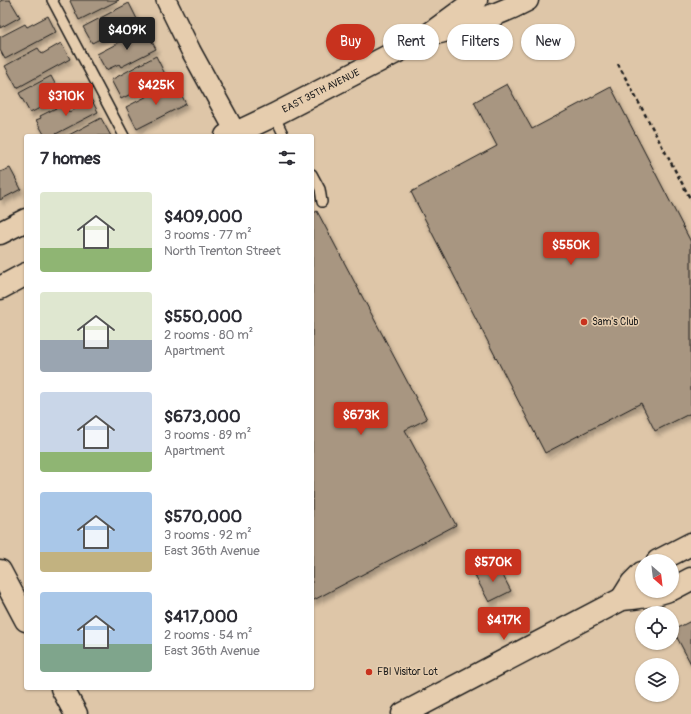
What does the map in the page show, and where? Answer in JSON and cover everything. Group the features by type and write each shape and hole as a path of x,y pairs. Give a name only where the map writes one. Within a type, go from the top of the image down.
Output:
{"street":[{"path":"166,0 232,134"},
{"name":"EAST 35TH AVENUE","path":"439,27 476,0"},
{"name":"EAST 35TH AVENUE","path":"439,32 506,11 527,0"},
{"name":"EAST 35TH AVENUE","path":"234,134 383,59"},
{"path":"0,233 24,221"},
{"path":"0,288 24,275"},
{"path":"672,554 691,544"},
{"path":"0,571 24,616"},
{"path":"679,585 691,579"},
{"path":"622,599 635,580"},
{"path":"403,714 622,599 638,598"},
{"path":"63,690 76,714"}],"lane":[{"path":"52,0 123,134"},
{"path":"274,115 283,134"},
{"path":"314,178 320,189 322,202 314,198"}],"path":[{"path":"618,64 691,200"}],"building":[{"path":"10,0 20,17 0,28 0,1"},
{"path":"119,0 79,20 70,1"},
{"path":"129,3 140,25 114,38 112,33 92,43 83,27"},
{"path":"48,16 56,32 5,59 0,50 0,37 25,24 27,27"},
{"path":"145,29 156,49 121,67 119,64 106,70 97,54"},
{"path":"61,43 70,59 17,88 5,66 38,48 42,54"},
{"path":"156,56 166,76 121,99 111,80"},
{"path":"51,76 62,97 30,113 19,93"},
{"path":"175,82 186,104 137,129 126,107"},
{"name":"Sam's Club","path":"507,84 532,129 611,87 691,242 691,413 655,431 641,403 545,453 411,192 497,146 474,102"},
{"path":"89,95 98,112 56,134 44,134 36,120 41,118 40,116 64,104 69,112 75,109 72,104"},
{"path":"101,118 110,134 71,134"},
{"path":"10,168 21,189 0,200 0,172"},
{"path":"317,211 427,419 405,430 456,525 314,600 314,213"},
{"path":"497,564 511,591 489,602 475,576"},
{"path":"691,621 691,664 679,641 679,627"}],"place":[{"name":"Sam's Club","path":"584,322"},
{"name":"FBI Visitor Lot","path":"369,672"}]}
